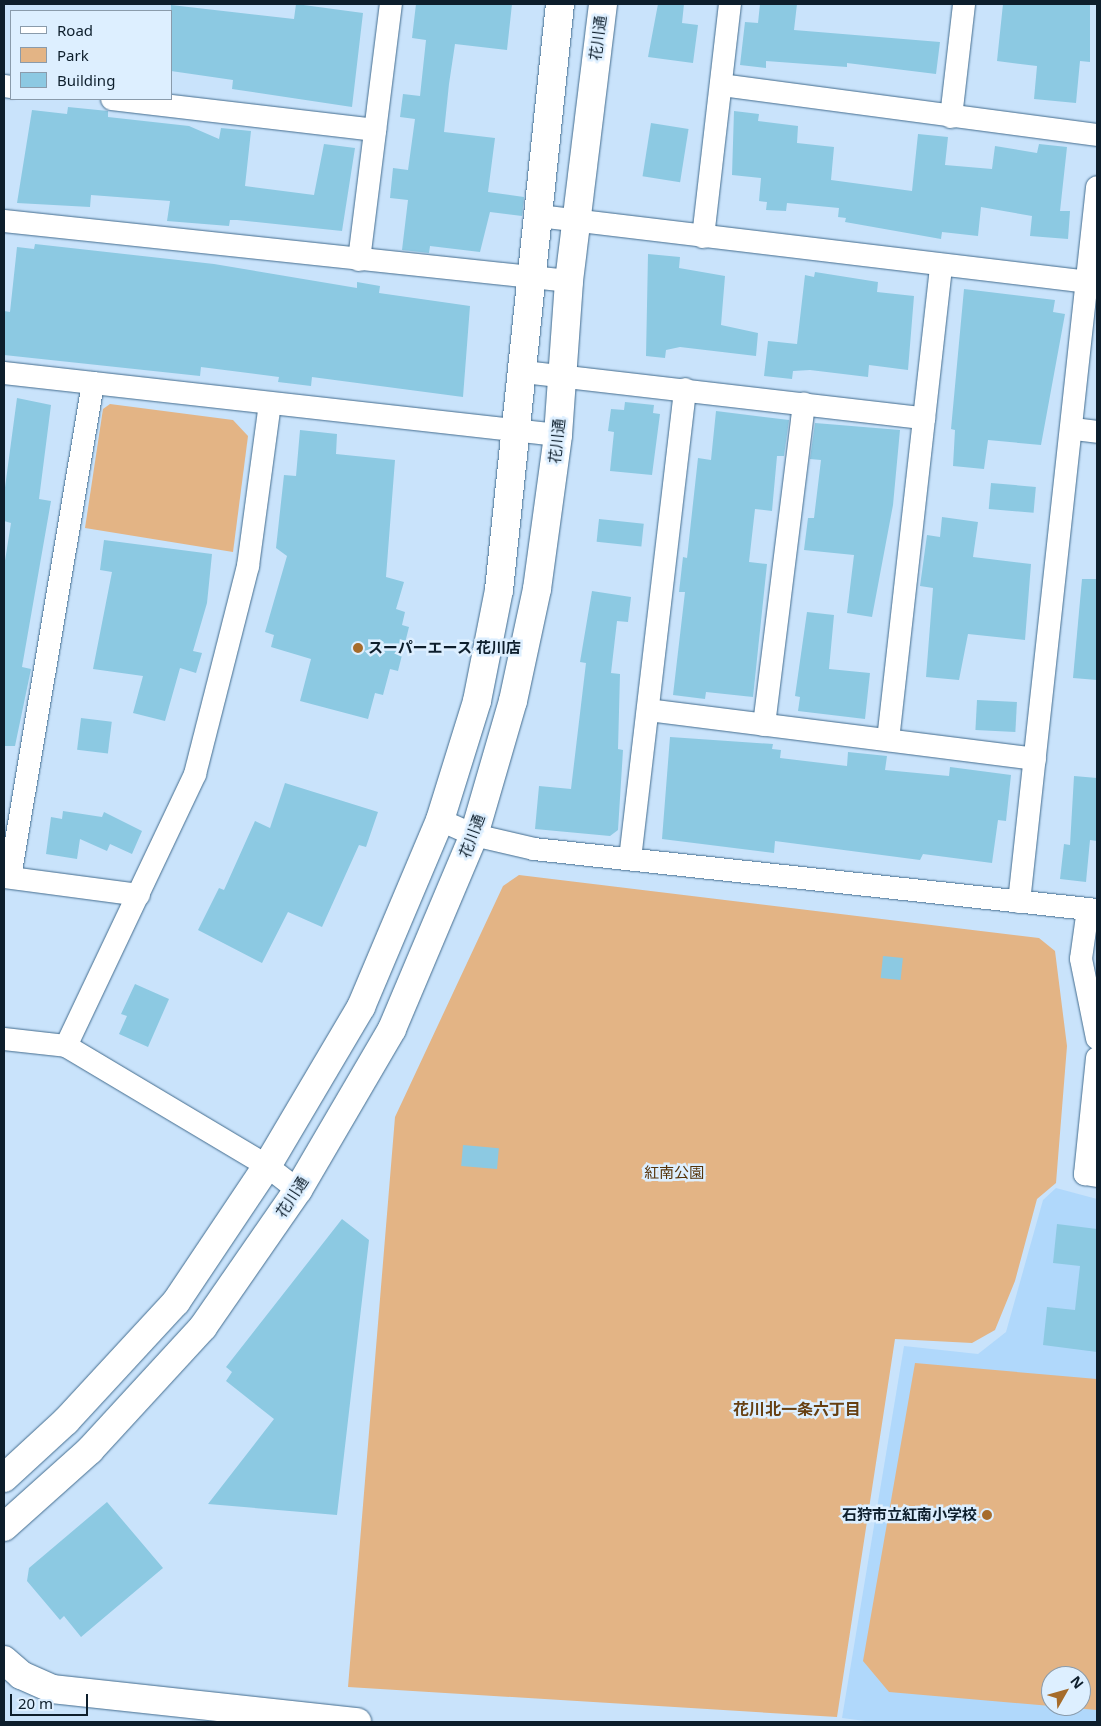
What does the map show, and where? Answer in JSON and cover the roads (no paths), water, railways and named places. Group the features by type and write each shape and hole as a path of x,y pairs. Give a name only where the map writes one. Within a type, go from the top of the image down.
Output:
{"street":[{"path":"359,260 391,4"},
{"path":"4,1478 66,1421 176,1302 267,1166 361,1007 440,820 481,682 499,590 518,433 560,4"},
{"name":"花川通","path":"4,1527 90,1450 203,1327 298,1190 392,1029 474,835 513,701 537,589 558,435 569,281 603,4"},
{"path":"703,237 730,4"},
{"path":"951,117 964,4"},
{"path":"722,85 1097,135"},
{"path":"120,100 375,130"},
{"path":"1019,902 1092,283 1097,187"},
{"path":"539,216 1092,283"},
{"path":"4,221 569,281"},
{"path":"888,740 941,265"},
{"path":"524,372 562,374 685,388 924,418"},
{"path":"4,373 518,433 558,435"},
{"path":"93,383 7,877 139,895"},
{"path":"630,859 685,388"},
{"path":"764,725 804,403"},
{"path":"66,1046 195,774 248,566 270,404"},
{"path":"1074,429 1097,432"},
{"path":"648,710 1035,759"},
{"path":"440,820 474,835 534,848 1093,910 1080,959 1097,1038"},
{"path":"4,1039 66,1046 267,1166 298,1190"},
{"path":"1097,1058 1085,1174 1097,1176"},
{"path":"4,1660 22,1675 52,1689 357,1722"}],"place":[{"name":"スーパーエース 花川店","path":"358,648"},
{"name":"石狩市立紅南小学校","path":"987,1515"}],"district":[{"name":"花川北一条六丁目","path":"797,1409"}],"park label":[{"name":"紅南公園","path":"674,1173"}]}
